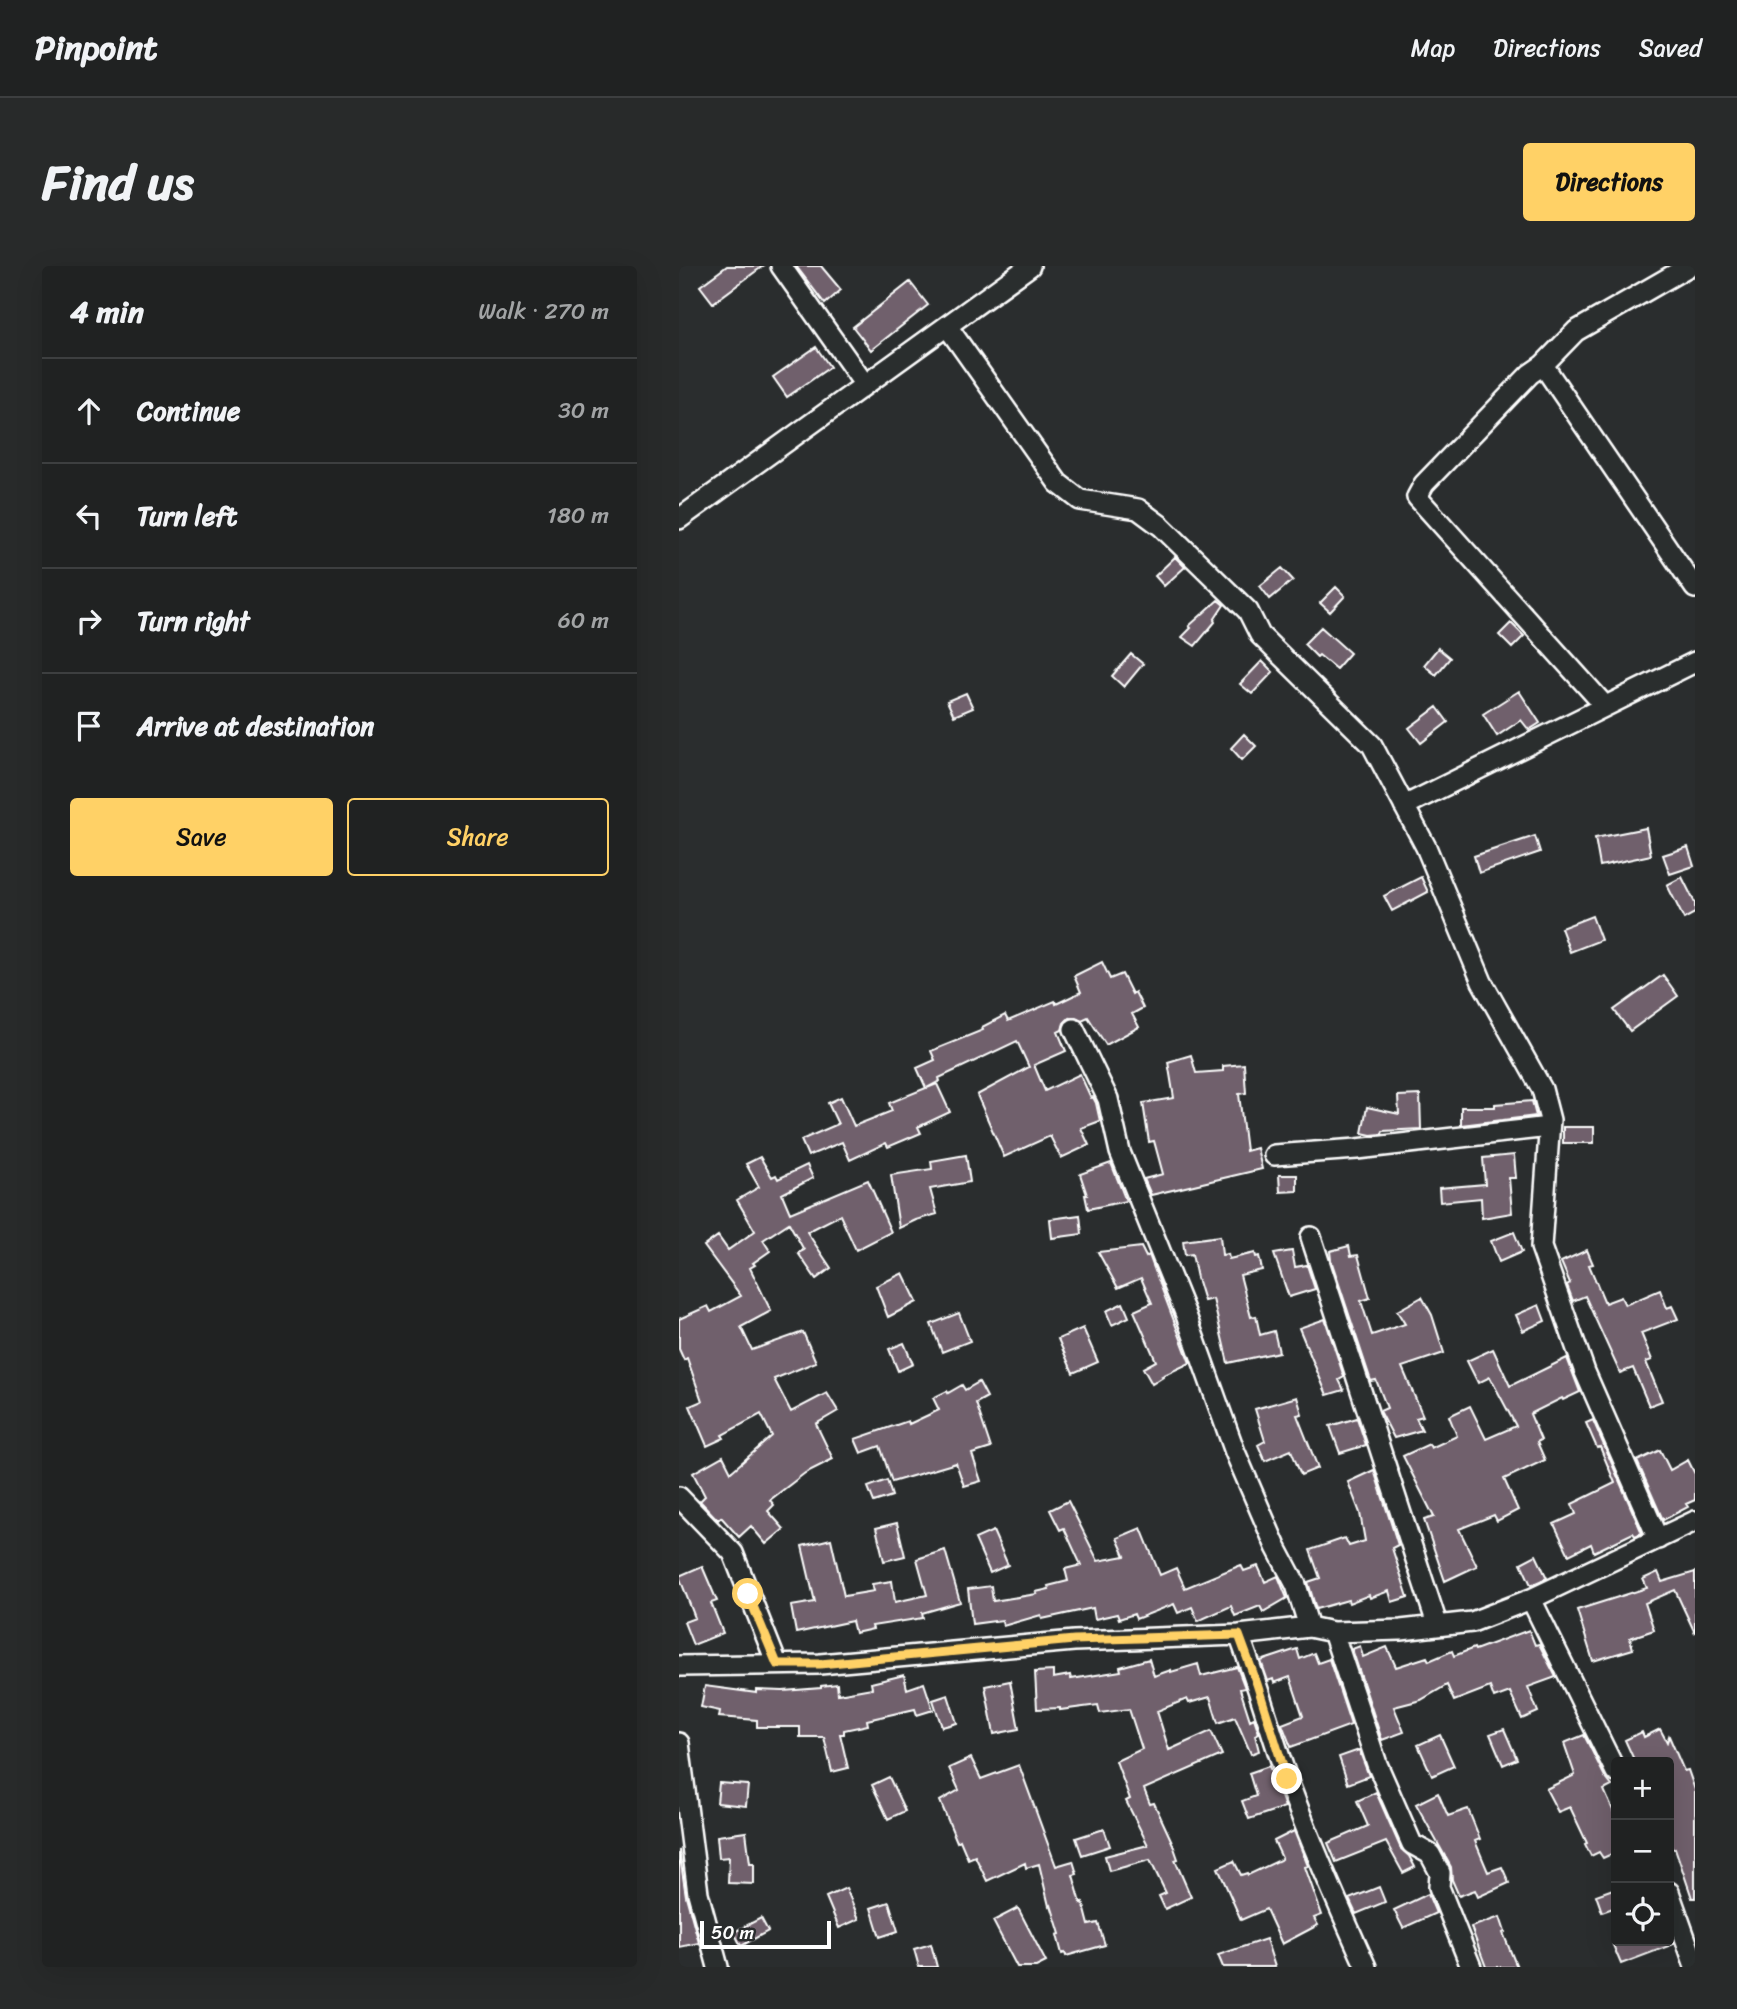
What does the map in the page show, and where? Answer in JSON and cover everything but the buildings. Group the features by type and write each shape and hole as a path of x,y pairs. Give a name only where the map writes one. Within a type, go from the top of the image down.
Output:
{"street":[{"path":"781,266 865,385"},
{"path":"679,519 1030,266"},
{"path":"1605,706 1416,497 1424,484 1491,414 1576,331 1689,266"},
{"path":"947,326 1058,483 1080,500 1138,509 1161,526 1248,611 1260,635 1372,745 1426,847 1482,982 1542,1089 1549,1127 1541,1247 1585,1372 1658,1539"},
{"path":"1543,365 1695,588"},
{"path":"1404,806 1695,662"},
{"path":"1074,1029 1108,1099 1120,1152 1187,1315 1235,1452 1296,1585 1309,1627"},
{"path":"1274,1155 1357,1149 1549,1127"},
{"path":"1311,1237 1437,1624"},
{"path":"679,1497 733,1553 777,1664"},
{"path":"679,1666 820,1664 1074,1640 1239,1635 1309,1627 1333,1632 1401,1630 1472,1622 1531,1599 1695,1521"},
{"path":"1531,1599 1611,1762"},
{"path":"1333,1632 1377,1764 1412,1844 1430,1854 1440,1873 1439,1887 1471,1967"},
{"path":"1239,1635 1287,1779 1366,1967"},
{"path":"679,1743 698,1893 717,1967"},
{"path":"1674,1906 1695,1966"}],"route":[{"path":"748,1594 777,1664 820,1664 1074,1640 1239,1635 1287,1779"}]}
